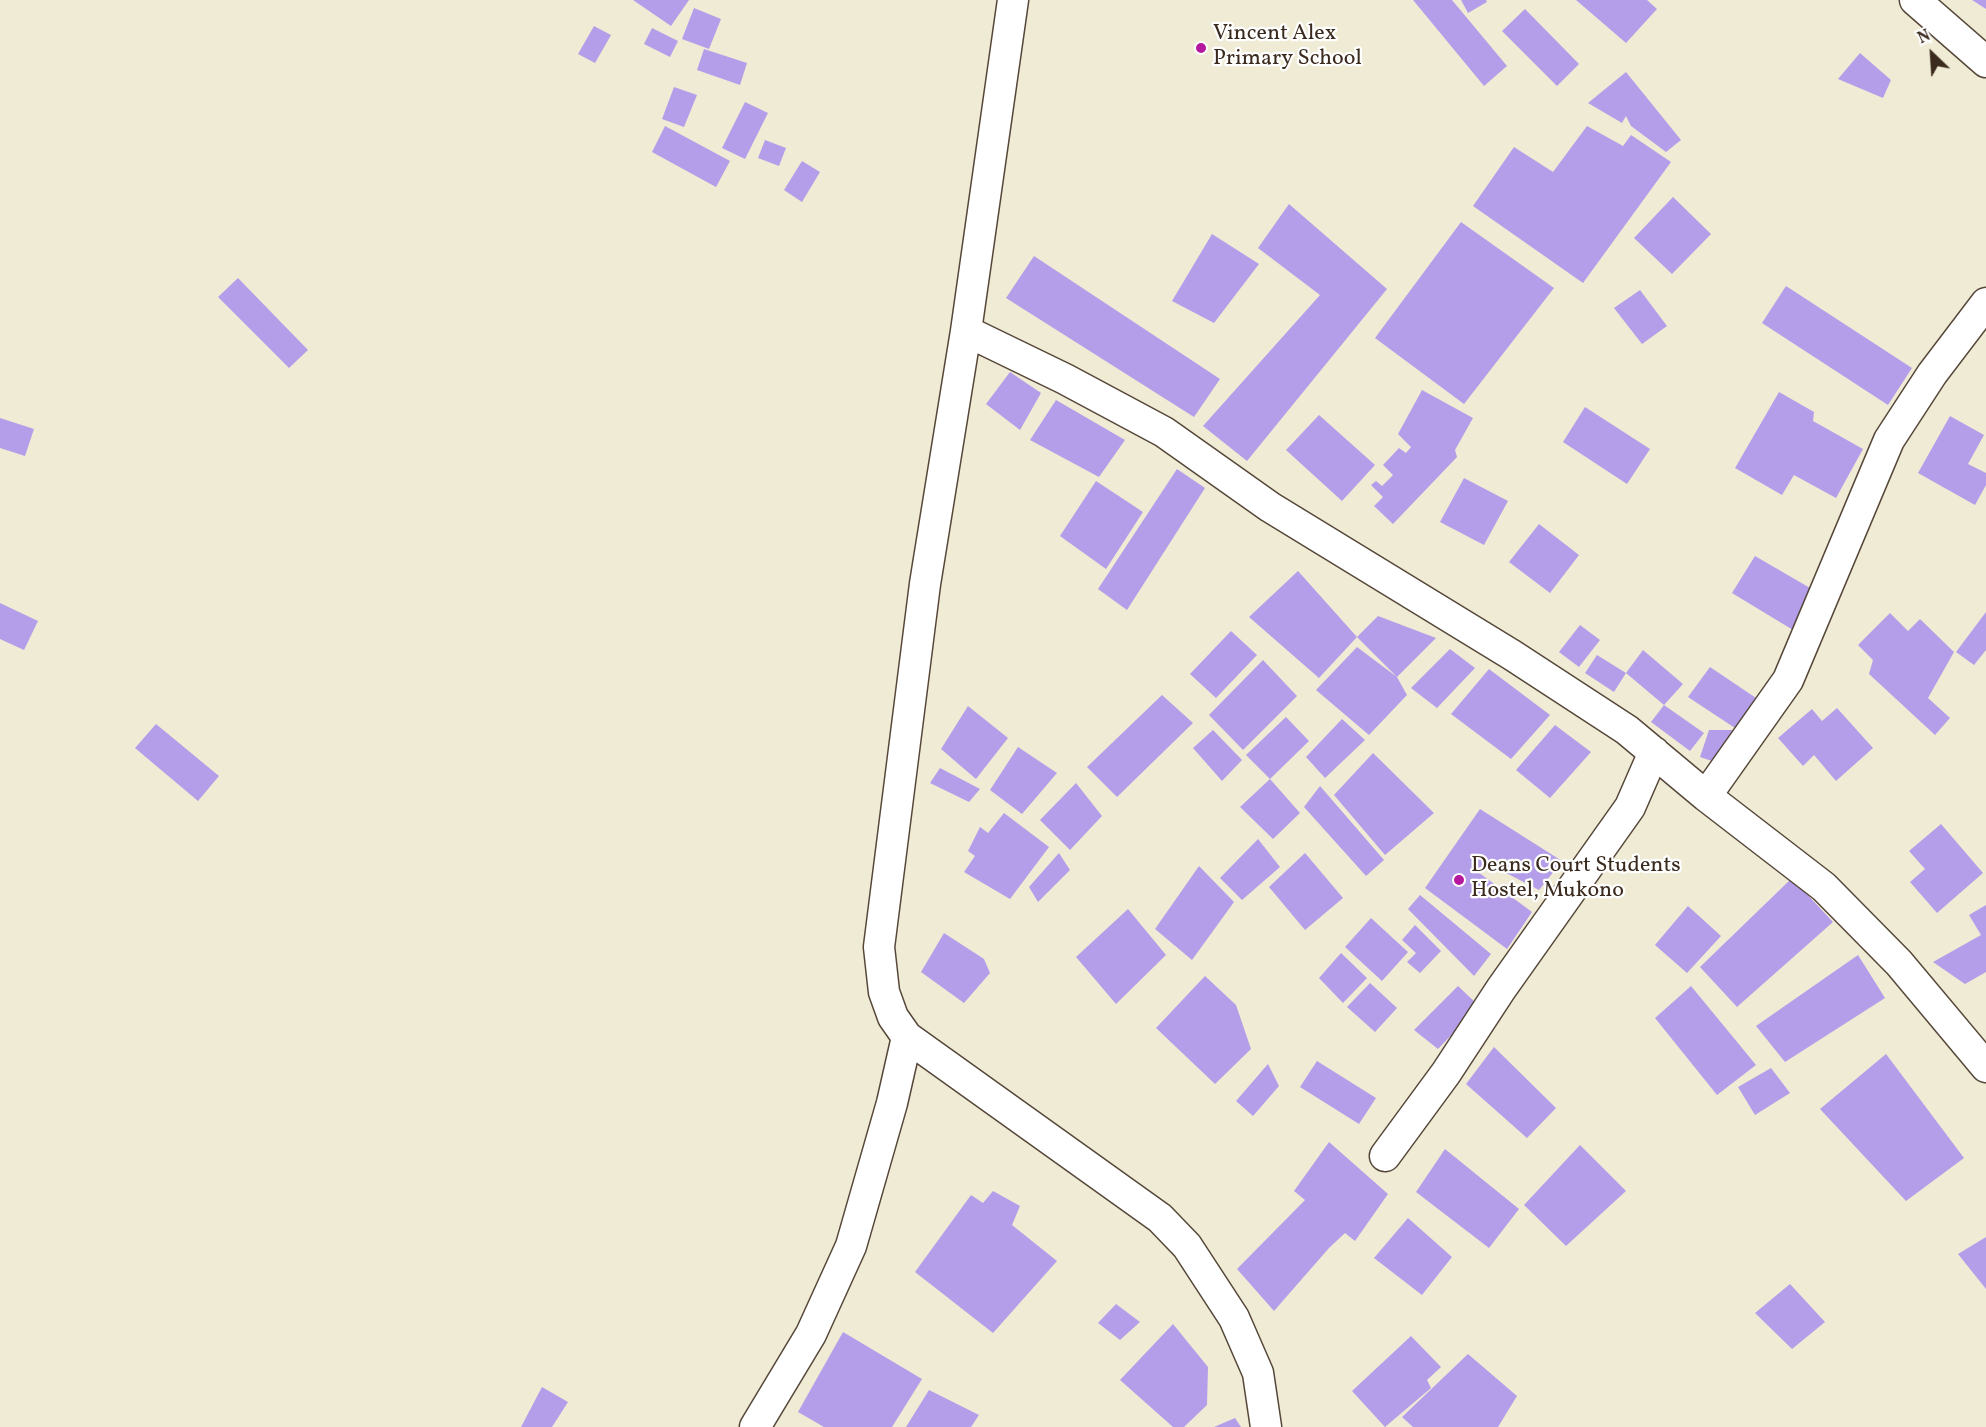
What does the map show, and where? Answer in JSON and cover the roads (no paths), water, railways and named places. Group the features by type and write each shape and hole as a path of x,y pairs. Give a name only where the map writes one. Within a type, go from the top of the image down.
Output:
{"street":[{"path":"1013,0 966,331 925,584 879,947 884,992 893,1017 907,1037 1161,1218 1187,1246 1234,1318 1258,1373 1266,1427"},
{"path":"1915,0 1986,62"},
{"path":"1706,796 1788,680 1889,440 1932,374 1986,303"},
{"path":"966,331 1065,379 1164,432 1270,507 1512,656 1627,730 1706,796 1824,887 1899,963 1986,1067"},
{"path":"1385,1156 1446,1073 1501,989 1630,807 1654,752"},
{"path":"756,1427 811,1334 851,1246 892,1103 907,1037"}],"place":[{"name":"Vincent Alex Primary School","path":"1201,48"},
{"name":"Deans Court Students Hostel, Mukono","path":"1459,880"}]}
